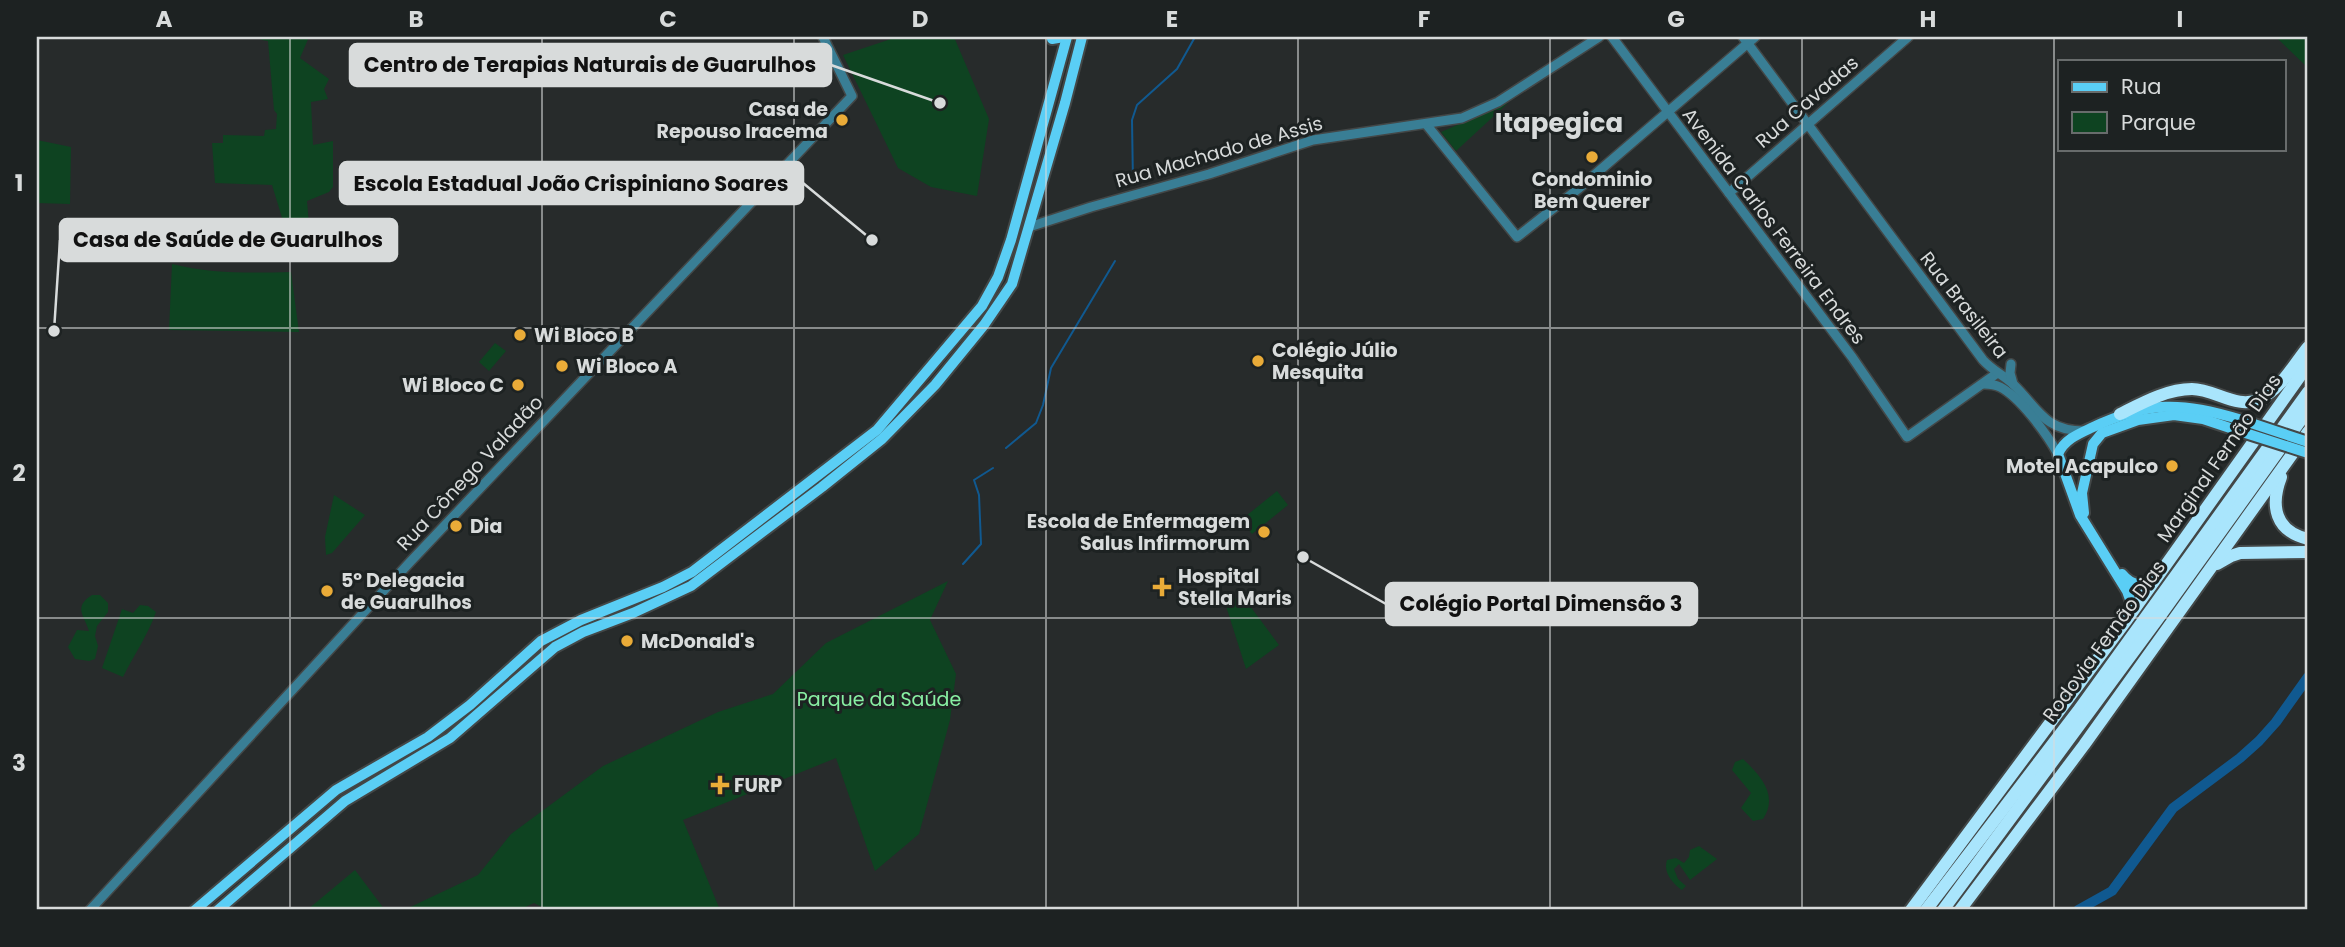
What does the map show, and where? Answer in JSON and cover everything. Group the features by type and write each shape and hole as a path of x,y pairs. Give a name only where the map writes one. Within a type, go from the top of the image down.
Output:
{"highway":[{"path":"2120,414 2145,401 2181,390 2201,390 2241,402 2258,400 2269,394 2308,348"},
{"name":"Marginal Fernão Dias","path":"1911,910 2126,621 2308,365"},
{"name":"Rodovia Fernão Dias","path":"1926,910 2078,711 2308,392"},
{"name":"Rodovia Fernão Dias","path":"1943,910 2308,410"},
{"path":"1959,910 2084,745 2308,432"},
{"path":"2285,465 2276,491 2276,513 2286,528 2294,534 2308,538"},
{"path":"2158,600 2194,527"},
{"path":"2208,571 2223,559 2240,553 2308,552"},
{"path":"2084,745 2100,698"}],"main road":[{"path":"195,910 336,790 406,751 441,727 541,641 581,620 692,572 877,430 976,314 998,277 1011,240 1065,37 1052,39"},
{"path":"218,910 349,797 423,755 462,729 555,647 583,632 691,586 882,439 935,384 995,310 1012,284 1082,37"},
{"path":"2090,460 2077,468 2061,459 2064,443 2120,414 2173,406 2193,406 2308,453"},
{"path":"2165,567 2143,585 2133,583 2123,574 2083,510 2082,493 2090,460 2095,440 2102,433 2153,416 2195,417 2241,425 2308,442"},
{"name":"Rua Brasileira","path":"2061,459 2080,514 2131,598 2132,605 2126,621"},
{"path":"259,854 269,866"}],"street":[{"name":"Rua Cônego Valadão","path":"90,910 411,561 852,96 824,37"},
{"name":"Rua Machado de Assis","path":"1029,228 1313,140 1462,118 1502,100 1599,37"},
{"name":"Avenida Carlos Ferreira Endres","path":"1612,37 1852,357 1907,437 1984,384"},
{"name":"Rua Cavadas","path":"1729,193 1908,37"},
{"path":"1426,124 1517,237 1578,189 1748,39"},
{"name":"Rua Brasileira","path":"1748,39 1808,125 1983,360 1996,374 2014,385 2040,416 2054,426 2084,431"},
{"path":"1502,100 1508,110"},
{"name":"Rua Machado de Assis","path":"1091,207 1099,198 1111,202"},
{"path":"2011,363 2010,373 2014,385"},
{"path":"1984,384 1996,374"},
{"name":"Rua Brasileira","path":"1984,384 1996,385 2008,393 2039,427 2061,459"}],"green space":[{"path":"257,37 309,37 300,58 329,79 324,89 328,99 311,102 313,145 333,141 333,187 329,192 307,201 309,224 287,234 272,185 215,183 212,143 223,143 223,135 264,136 265,130 276,129 277,114 274,110 268,41"},
{"path":"897,37 954,37 989,119 977,196 931,187 898,168 843,55"},
{"path":"2276,37 2308,37 2308,68"},
{"path":"1508,103 1456,151 1441,132"},
{"path":"37,140 71,147 70,204 37,203"},
{"path":"172,264 216,271 291,272 299,332 169,330"},
{"path":"495,343 506,351 489,371 479,362"},
{"path":"1277,491 1288,505 1252,534 1241,520"},
{"path":"334,495 365,515 332,553 326,555 325,537"},
{"name":"Parque da Saúde","path":"948,581 930,620 956,674 950,720 919,834 875,871 836,758 683,820 720,910 548,910 534,903 519,910 404,910 478,875 511,834 603,766 718,712 773,694 826,643"},
{"path":"1241,594 1279,645 1246,669 1226,606"},
{"path":"92,595 100,595 108,603 108,612 97,626 95,636 98,646 95,659 75,659 68,647 77,630 89,631 81,607"},
{"path":"140,605 148,606 156,612 123,677 102,668 122,609 133,613"},
{"path":"1743,759 1761,779 1768,794 1769,802 1763,819 1753,821 1741,808 1751,793 1732,770 1735,762"},
{"path":"1699,846 1717,859 1690,880 1679,864 1674,869 1678,879 1686,886 1682,890 1669,877 1667,860 1676,858 1684,863 1690,850"},
{"path":"355,870 385,910 307,910"}],"waterway":[{"path":"1133,184 1132,120 1137,105 1177,69 1195,37"},
{"path":"1006,448 1036,423 1051,368 1115,261"},
{"path":"963,564 981,544 979,495 974,480 993,468"},
{"path":"2078,910 2112,891 2173,808 2259,741 2308,677"}],"place":[{"name":"Centro de Terapias Naturais de Guarulhos","path":"940,103"},
{"name":"Casa de Repouso Iracema","path":"842,120"},
{"name":"Condominio Bem Querer","path":"1592,157"},
{"name":"Escola Estadual João Crispiniano Soares","path":"872,240"},
{"name":"Casa de Saúde de Guarulhos","path":"54,331"},
{"name":"Wi Bloco B","path":"520,335"},
{"name":"Colégio Júlio Mesquita","path":"1258,361"},
{"name":"Wi Bloco A","path":"562,366"},
{"name":"Wi Bloco C","path":"518,385"},
{"name":"Motel Acapulco","path":"2172,466"},
{"name":"Dia","path":"456,526"},
{"name":"Escola de Enfermagem Salus Infirmorum","path":"1264,532"},
{"name":"Colégio Portal Dimensão 3","path":"1303,557"},
{"name":"Hospital Stella Maris","path":"1162,587"},
{"name":"5º Delegacia de Guarulhos","path":"327,591"},
{"name":"McDonald's","path":"627,641"},
{"name":"FURP","path":"720,785"}],"district":[{"name":"Itapegica","path":"1559,123"}]}
